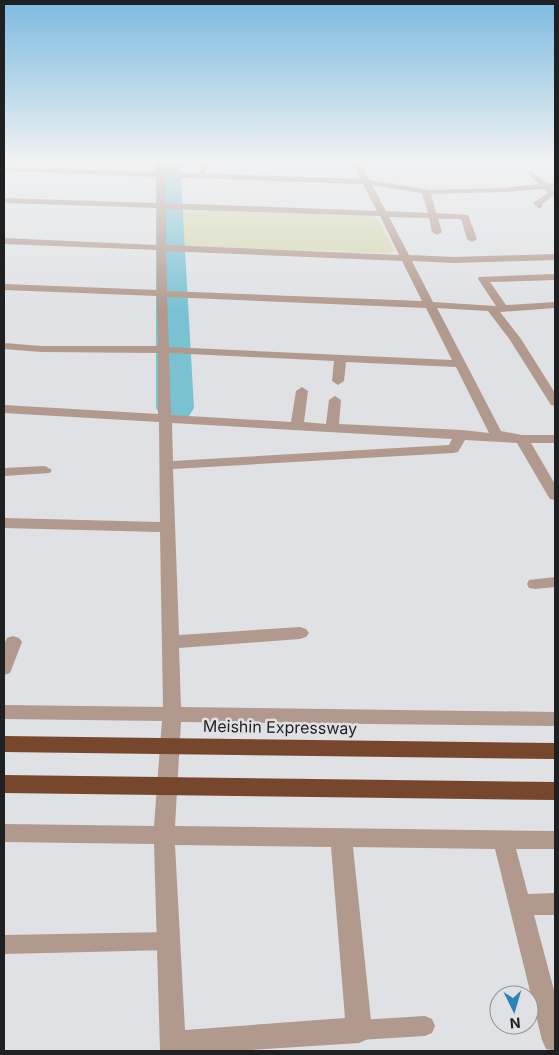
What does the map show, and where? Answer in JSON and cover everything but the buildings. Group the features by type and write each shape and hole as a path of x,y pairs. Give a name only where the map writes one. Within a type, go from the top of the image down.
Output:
{"highway":[{"name":"Meishin Expressway","path":"4,744 555,751"},
{"path":"4,784 555,791"}],"street":[{"path":"167,211 170,350 165,418 172,714 164,834 173,1047 359,1030 341,837"},
{"path":"296,211 465,217 472,239"},
{"path":"380,211 496,434 522,439 555,496"},
{"path":"431,211 437,232"},
{"path":"4,241 454,260 555,257"},
{"path":"555,277 483,279 515,339 555,402"},
{"path":"4,287 498,309 555,305"},
{"path":"4,346 41,349 170,350 459,364"},
{"path":"338,381 340,358"},
{"path":"297,425 302,391"},
{"path":"332,427 334,400"},
{"path":"4,409 462,434 522,439 555,439"},
{"path":"167,465 453,449 462,434"},
{"path":"4,472 45,470"},
{"path":"4,523 167,527"},
{"path":"535,584 555,582"},
{"path":"170,642 300,633"},
{"path":"4,668 12,642"},
{"path":"4,712 555,719"},
{"path":"4,832 555,840"},
{"path":"503,839 555,1040"},
{"path":"520,905 555,904"}],"lane":[{"path":"4,945 169,941"},
{"path":"359,1030 425,1026"}],"green space":[{"path":"175,211 370,216 377,218 395,251 388,253 183,246 176,244"}],"waterway":[{"path":"169,211 175,408"}]}
